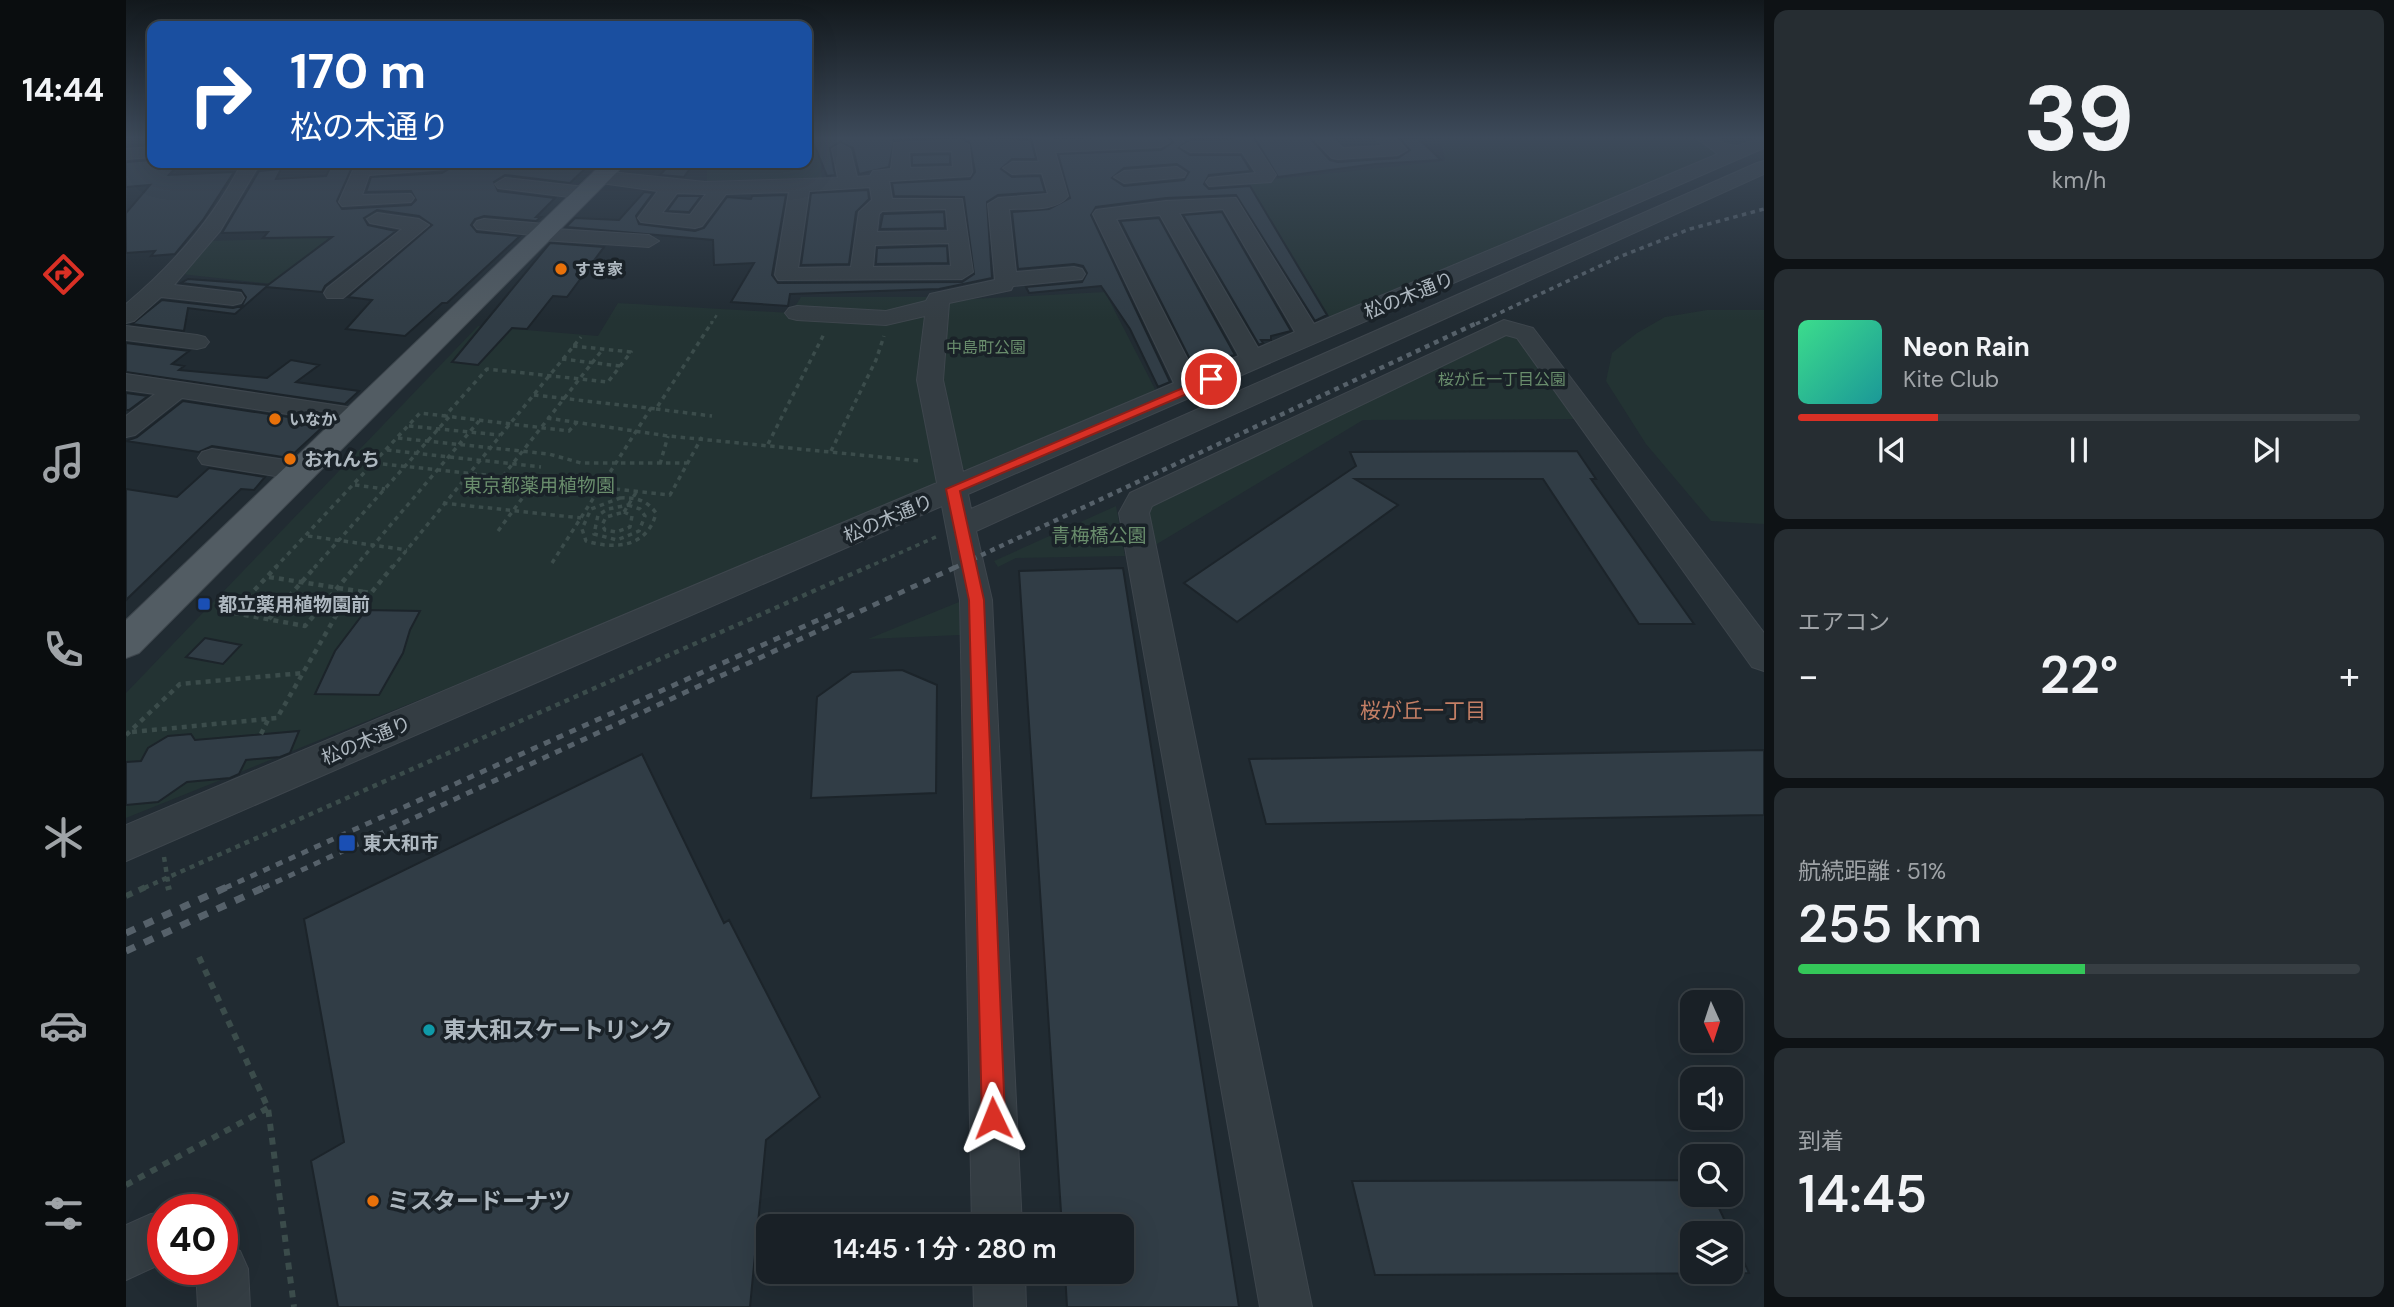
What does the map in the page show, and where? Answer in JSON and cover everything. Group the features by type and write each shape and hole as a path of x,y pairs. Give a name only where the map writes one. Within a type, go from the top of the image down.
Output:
{"main road":[{"path":"126,643 579,198"}],"street":[{"path":"136,303 176,272 232,198"},
{"path":"351,198 349,202 404,198"},
{"path":"333,283 375,260 419,225 377,219 404,198"},
{"path":"668,198 648,218 695,222 713,198"},
{"path":"798,198 786,275 962,272 955,203 876,208 845,213"},
{"path":"861,274 865,239 877,198"},
{"path":"797,313 886,318 1003,285 1006,280 998,204 1013,198"},
{"path":"1028,198 1166,207 1229,202 1309,335"},
{"path":"1066,198 1081,202 1190,389"},
{"name":"松の木通り","path":"126,843 950,501 1309,335 1648,198"},
{"path":"950,501 1654,198"},
{"path":"1166,207 1253,360"},
{"path":"484,225 649,242"},
{"path":"865,239 958,237"},
{"path":"938,273 930,380 950,501 976,600 997,1214"},
{"path":"1006,280 1074,274"},
{"path":"136,303 233,298"},
{"path":"1286,1307 1134,513 1140,500 1504,327 1525,333 1764,658"},
{"path":"126,332 197,342"},
{"path":"126,382 355,416"},
{"path":"126,429 178,389"},
{"path":"212,457 299,471"},
{"path":"126,1254 147,1241"},
{"path":"999,1284 1000,1307"},
{"path":"223,1285 225,1307"}],"path":[{"path":"552,563 636,432 718,313"},
{"path":"768,444 831,316"},
{"path":"831,451 876,360 888,326 886,318"},
{"path":"269,577 371,593 581,337"},
{"path":"269,619 407,466 487,369 608,382 631,352 573,346"},
{"path":"503,476 603,349"},
{"path":"562,359 621,366"},
{"path":"534,395 712,416"},
{"path":"479,421 305,626 234,613 420,413 569,431 577,422"},
{"path":"126,895 938,536 950,501 831,451 668,436 547,418"},
{"path":"409,426 501,435"},
{"path":"660,464 668,436"},
{"path":"398,438 549,454 581,463 688,463"},
{"path":"374,463 670,495 702,438"},
{"path":"387,450 541,467"},
{"path":"498,531 535,481"},
{"path":"354,485 385,489"},
{"path":"624,512 637,491"},
{"path":"632,499 649,503 655,510 653,525 635,541 616,547 603,547 584,538 582,525 591,509 603,503 632,499"},
{"path":"443,503 580,519"},
{"path":"628,505 642,511 645,519 642,527 630,537 607,540 594,534 594,519 606,509 628,505"},
{"path":"624,512 632,516 632,524 627,529 613,532 605,530 604,520 610,515 624,512"},
{"path":"603,547 613,532"},
{"path":"307,536 407,550"},
{"path":"129,734 277,718 341,607 364,592"},
{"path":"129,734 180,684 304,673"},
{"path":"261,734 268,719"},
{"path":"169,890 163,855 176,849"},
{"path":"199,957 268,1108 294,1307"},
{"path":"126,1185 268,1108"}],"green space":[{"path":"1258,198 1622,198 1332,321"},
{"path":"383,212 373,220 353,218 273,284 181,274 206,241 283,239 303,217"},
{"name":"中島町公園","path":"1105,292 1158,395 972,471 960,468 936,380 942,305 953,300"},
{"name":"東京都薬用植物園","path":"801,297 932,297 948,487 126,818 126,693 478,326 598,336 618,303 791,313"},
{"path":"1707,310 1764,310 1764,524 1711,521 1646,444 1606,381 1612,353 1637,333 1665,317"},
{"name":"桜が丘一丁目公園","path":"1504,335 1521,339 1579,419 1363,420 1152,547 1146,514 1150,505"},
{"name":"青梅橋公園","path":"1116,506 1125,556 1016,558 998,567 994,561"},
{"path":"959,602 960,635 868,639"}],"building":[{"path":"139,198 217,198 175,254 151,256 155,251 126,253 126,213"},
{"path":"243,198 338,198 337,201 342,209 411,205 415,198 555,198 536,217 541,217 536,221 484,216 475,219 471,225 477,232 520,236 447,303 442,303 405,336 346,329 372,300 348,297 432,225 419,216 377,210 364,218 368,225 396,231 325,286 322,292 266,287 235,314 188,308 184,331 132,324 162,300 233,308 242,306 246,297 241,290 181,283 188,279 268,285 332,237 263,238 268,232 222,233"},
{"path":"639,198 649,198 636,216 639,224 695,231 704,228 726,198 785,198 772,275 778,283 962,282 974,274 964,198 993,198 987,202 992,278 939,289 790,294 788,306 731,302 754,263 714,265 713,240 566,227 575,218 619,220"},
{"path":"677,198 700,198 689,212 667,211"},
{"path":"810,198 869,198 856,212 849,264 801,265"},
{"path":"1070,198 1166,198 1096,207 1091,215 1170,382 1158,387 1130,329 1101,286 1029,293 1026,287 1082,282 1087,273 1083,266 1074,264 1018,269 1012,212 1049,209"},
{"path":"1238,198 1257,198 1327,315 1315,321"},
{"path":"944,212 945,228 880,229 883,214"},
{"path":"1222,212 1291,331 1271,336 1271,340 1261,340 1263,343 1259,345 1183,215"},
{"path":"1159,218 1235,355 1209,360 1210,365 1196,371 1120,221"},
{"path":"550,243 604,247 567,297 553,296 527,329 512,328 478,365 452,362"},
{"path":"947,246 948,263 876,264 877,248"},
{"path":"126,343 189,351 172,364 184,366 179,370 267,378 291,360 319,365 296,382 359,391 345,404 126,372"},
{"path":"126,393 148,396 126,410"},
{"path":"183,401 327,423 289,458 212,446 199,452 126,441 137,437"},
{"path":"1577,451 1596,479 1591,479 1694,624 1639,624 1543,479 1355,479 1398,505 1237,622 1184,583 1356,466 1350,452"},
{"path":"209,468 265,477 254,490 241,489 126,600 126,489 177,497"},
{"path":"1123,568 1239,1307 1067,1307 1066,1284 1134,1284 1134,1214 1061,1214 1019,571"},
{"path":"366,610 420,611 410,630 403,653 379,695 315,694 335,651"},
{"path":"205,638 241,645 223,664 186,657"},
{"path":"902,670 937,685 936,793 811,798 817,697 852,672"},
{"path":"299,731 290,753 280,757 246,760 239,774 230,778 187,782 158,802 126,805 126,762 141,761 148,748 168,736 191,734 195,740"},
{"path":"1764,750 1764,815 1266,824 1249,759"},
{"path":"642,754 724,923 729,920 820,1097 766,1140 759,1214 756,1214 750,1307 338,1307 311,1161 344,1142 304,919"},
{"path":"1680,1180 1680,1207 1719,1207 1725,1221 1680,1221 1680,1273 1375,1275 1352,1181"},
{"path":"1743,1260 1749,1273 1743,1273"}],"railway":[{"path":"1476,324 1619,257 1690,229 1764,209"},
{"path":"954,568 1479,322"},
{"path":"263,888 958,566"},
{"path":"225,888 849,606"},
{"path":"126,933 229,886"},
{"path":"126,951 267,886"}],"place":[{"name":"すき家","path":"561,269"},
{"name":"いなか","path":"275,419"},
{"name":"おれんち","path":"290,459"},
{"name":"都立薬用植物園前","path":"204,604"},
{"name":"東大和市","path":"347,843"},
{"name":"東大和スケートリンク","path":"429,1030"},
{"name":"ミスタードーナツ","path":"373,1201"}],"district":[{"name":"桜が丘一丁目","path":"1423,711"}],"route":[{"path":"993,1118 976,600 953,489 1211,379"}]}
